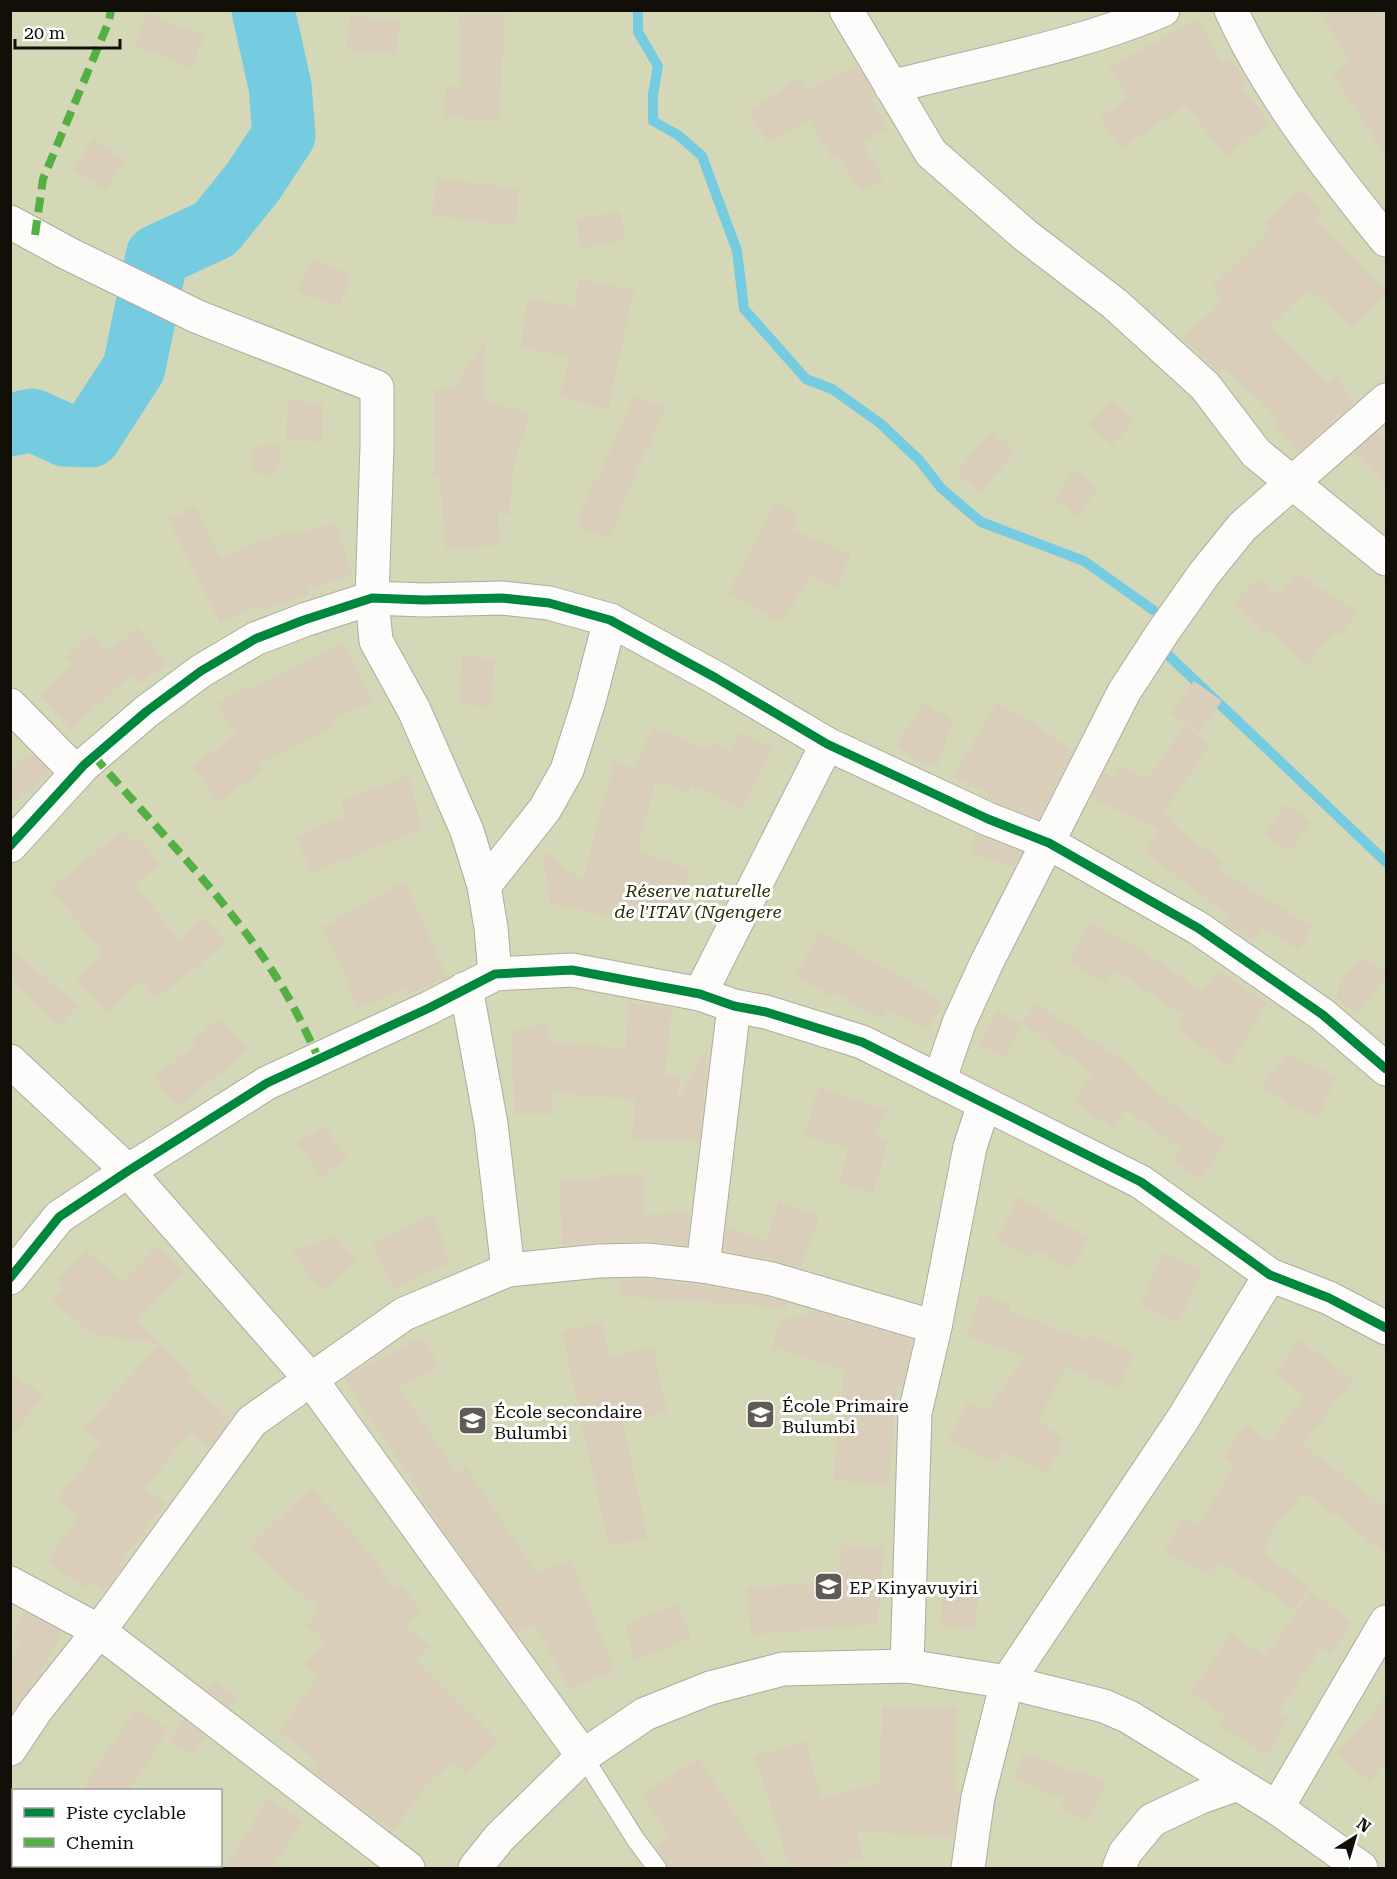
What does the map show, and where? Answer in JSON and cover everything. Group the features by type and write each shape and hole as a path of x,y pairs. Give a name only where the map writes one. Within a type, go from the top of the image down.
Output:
{"street":[{"path":"846,10 931,153 1025,235 1115,304 1205,386 1256,453 1386,559"},
{"path":"891,87 972,65 1053,47 1128,25 1163,10"},
{"path":"1232,10 1242,33 1282,101 1386,240"},
{"path":"10,222 69,254 198,317 377,387 372,598 376,641 414,710 467,831 484,886 495,974"},
{"path":"939,1082 959,1023 987,962 1124,692 1163,632 1204,574 1242,527 1386,400"},
{"path":"10,846 77,773 147,711 201,671 255,639 372,598 424,600 502,598 549,603 610,620 716,678 827,744 988,819 1049,843 1198,928 1323,1015 1386,1069"},
{"path":"484,886 545,809 567,771 589,701 610,620"},
{"path":"10,705 77,773"},
{"path":"700,994 827,744"},
{"path":"10,1278 59,1217 128,1170 267,1083 429,1008 495,974 572,970 700,994 734,1006 766,1012 862,1042 1141,1182 1270,1275 1329,1298 1386,1328"},
{"path":"464,989 469,1004 491,1124 508,1270"},
{"path":"703,1266 734,1006"},
{"path":"10,1061 128,1170 312,1381 583,1755"},
{"path":"907,1666 915,1413 935,1327 970,1147 984,1104"},
{"path":"10,1749 36,1710 99,1631 252,1421 312,1381 404,1314 508,1270 599,1261 647,1260 703,1266 772,1279 935,1327"},
{"path":"968,1869 978,1797 1007,1682 1183,1419 1270,1275"},
{"path":"10,1583 99,1631 408,1869"},
{"path":"1277,1808 1386,1622"},
{"path":"475,1869 499,1838 583,1755 645,1714 710,1688 783,1669 907,1666 1007,1682 1112,1710 1129,1718 1277,1808 1361,1869"},
{"path":"1119,1869 1125,1853 1152,1820 1201,1797 1238,1784"}],"lane":[{"path":"583,1755 636,1840 657,1869"}],"green space":[{"name":"Réserve naturelle de l'ITAV (Ngengere","path":"11,11 1386,11 1386,1868 11,1868"}],"building":[{"path":"1319,10 1380,10 1386,21 1386,157 1333,74 1350,63"},
{"path":"147,13 204,36 192,68 135,46"},
{"path":"350,15 400,21 396,55 346,49"},
{"path":"459,15 505,15 499,121 444,117 446,86 460,87"},
{"path":"1198,19 1221,63 1229,56 1246,80 1240,85 1270,123 1226,156 1186,105 1122,149 1100,118 1129,98 1109,67"},
{"path":"857,65 888,128 863,141 884,178 861,192 839,157 833,160 809,119 769,144 748,111 802,77 808,89"},
{"path":"93,139 125,160 106,190 73,170"},
{"path":"436,178 519,189 516,224 480,222 432,215"},
{"path":"1301,189 1322,213 1315,219 1386,292 1352,329 1309,289 1269,327 1327,383 1335,376 1355,402 1297,454 1274,424 1280,420 1225,368 1219,374 1183,338 1224,300 1212,287 1271,230 1264,223"},
{"path":"620,212 625,240 581,248 576,219"},
{"path":"312,259 352,275 339,307 299,291"},
{"path":"580,278 634,290 608,410 559,396 570,357 520,348 528,299 574,307"},
{"path":"485,339 484,399 530,414 512,473 510,515 498,512 500,545 445,548 440,476 434,476 435,389 453,390"},
{"path":"634,395 665,408 609,539 576,525 594,479 597,481"},
{"path":"288,400 323,403 322,442 286,440"},
{"path":"1114,400 1135,421 1112,445 1090,424"},
{"path":"993,431 1016,451 979,492 956,472"},
{"path":"1378,432 1386,443 1386,485 1354,453"},
{"path":"262,445 280,446 280,465 276,472 269,475 261,475 251,464 251,456"},
{"path":"1074,471 1098,488 1077,516 1053,498"},
{"path":"775,503 799,515 792,529 851,554 836,589 812,575 781,623 728,593"},
{"path":"194,507 221,557 289,530 291,536 336,523 352,576 308,589 309,594 261,611 258,604 220,623 168,520"},
{"path":"1295,572 1357,612 1340,635 1335,632 1308,665 1266,629 1262,633 1233,604 1259,577 1279,596"},
{"path":"138,628 167,663 141,684 133,673 71,730 40,696 73,665 66,657 92,633 109,651"},
{"path":"344,642 373,701 334,720 336,724 260,764 264,769 219,803 192,767 236,734 217,704 246,686 249,691"},
{"path":"462,656 495,659 491,707 459,704"},
{"path":"1194,681 1222,701 1198,733 1171,713"},
{"path":"925,702 953,721 937,766 928,761 925,765 896,746"},
{"path":"997,702 1073,751 1039,819 987,798 988,794 954,776"},
{"path":"1184,726 1210,744 1164,812 1172,818 1170,823 1224,862 1219,870 1313,927 1299,950 1261,927 1253,940 1223,922 1228,915 1144,852 1158,829 1091,798 1104,772 1113,778 1119,766 1148,779"},
{"path":"652,727 708,749 711,743 730,752 741,732 773,748 742,810 691,784 687,793 664,782 663,786 655,783 637,851 691,870 673,924 617,905 638,922 550,904 542,850 583,881 614,762 635,769"},
{"path":"30,752 50,773 10,807 10,769"},
{"path":"408,776 422,829 311,873 296,836 346,816 341,801"},
{"path":"1285,804 1311,821 1290,851 1265,835"},
{"path":"122,831 134,842 140,838 160,864 135,884 178,940 203,917 225,941 194,970 154,999 140,981 108,1012 76,981 103,954 51,888"},
{"path":"976,834 1022,852 1014,867 970,854"},
{"path":"405,881 447,978 408,994 406,989 357,1008 336,953 321,928"},
{"path":"1091,922 1147,954 1202,992 1218,970 1267,1003 1229,1067 1176,1028 1184,1017 1113,968 1105,983 1069,962"},
{"path":"820,932 943,1001 929,1029 888,1009 883,1019 833,992 830,996 795,976"},
{"path":"14,951 78,1006 59,1026 10,979 10,954"},
{"path":"1361,957 1386,972 1386,976 1357,1014 1337,999 1337,988"},
{"path":"629,1003 672,1008 665,1076 681,1077 675,1105 707,1048 706,1082 699,1142 633,1140 634,1099 553,1093 553,1114 514,1114 512,1031 547,1024 550,1042 625,1048"},
{"path":"1036,1004 1136,1069 1133,1073 1226,1141 1201,1180 1172,1161 1180,1149 1126,1109 1113,1129 1073,1102 1092,1074 1023,1023"},
{"path":"997,1011 1023,1024 1004,1058 979,1044"},
{"path":"219,1018 248,1050 177,1107 154,1077 195,1046 192,1042"},
{"path":"1286,1054 1337,1076 1318,1118 1284,1103 1285,1101 1261,1087"},
{"path":"819,1087 887,1110 874,1135 888,1142 873,1193 839,1183 848,1149 804,1135"},
{"path":"324,1125 347,1158 321,1177 297,1144"},
{"path":"605,1174 644,1174 644,1215 690,1213 687,1245 647,1241 562,1245 560,1180 605,1178"},
{"path":"1018,1197 1051,1214 1049,1217 1089,1237 1072,1269 1034,1249 1031,1257 996,1240"},
{"path":"779,1202 819,1216 801,1268 724,1251 726,1228 766,1240"},
{"path":"434,1214 450,1263 394,1289 372,1245"},
{"path":"336,1236 357,1263 321,1291 292,1252"},
{"path":"157,1246 185,1272 137,1322 194,1376 188,1382 231,1419 209,1448 191,1431 145,1488 165,1503 119,1565 122,1567 105,1591 91,1581 85,1589 47,1561 79,1516 57,1500 100,1444 83,1429 160,1344 91,1334 52,1299 62,1288 56,1283 86,1250 122,1283"},
{"path":"1163,1253 1202,1270 1179,1323 1140,1306"},
{"path":"621,1279 646,1279 700,1285 768,1297 788,1303 787,1308 620,1296"},
{"path":"980,1294 1011,1305 1009,1312 1087,1339 1090,1334 1134,1354 1118,1390 1066,1366 1038,1421 1065,1439 1047,1473 1004,1451 998,1464 948,1442 966,1403 986,1411 1025,1358 967,1336"},
{"path":"818,1312 913,1340 902,1386 897,1385 889,1486 833,1480 844,1369 772,1348 780,1320"},
{"path":"602,1323 609,1356 653,1347 667,1413 623,1422 648,1539 620,1544 608,1544 562,1331"},
{"path":"422,1336 439,1367 399,1388 457,1473 466,1467 537,1574 570,1559 615,1669 570,1690 535,1624 517,1633 445,1533 421,1497 423,1495 360,1404 345,1378"},
{"path":"1300,1340 1353,1379 1303,1445 1386,1508 1386,1555 1335,1514 1303,1492 1266,1539 1270,1541 1262,1553 1310,1587 1294,1610 1247,1577 1246,1579 1220,1562 1212,1577 1165,1550 1183,1518 1198,1527 1234,1466 1222,1457 1246,1424 1270,1442 1305,1395 1275,1373"},
{"path":"10,1371 43,1396 10,1439"},
{"path":"310,1488 361,1542 396,1590 401,1586 422,1613 405,1626 429,1646 416,1660 499,1742 465,1773 454,1761 427,1784 393,1831 311,1770 317,1760 278,1732 319,1675 305,1664 325,1640 307,1626 319,1609 248,1548"},
{"path":"841,1545 884,1547 877,1624 751,1635 747,1588 839,1581"},
{"path":"1311,1592 1353,1622 1331,1654 1321,1648 1278,1713 1288,1719 1267,1755 1220,1725 1226,1717 1190,1693 1231,1634 1265,1657"},
{"path":"943,1593 978,1597 974,1630 940,1626"},
{"path":"677,1604 691,1638 634,1661 626,1624"},
{"path":"23,1612 62,1632 40,1675 10,1714 10,1661 22,1641 11,1635"},
{"path":"214,1680 237,1696 229,1707 207,1690"},
{"path":"1386,1697 1386,1762 1369,1781 1337,1754"},
{"path":"882,1706 956,1708 955,1791 960,1791 953,1838 856,1831 864,1859 826,1869 790,1869 755,1756 805,1741 822,1797 880,1784"},
{"path":"135,1708 168,1729 130,1789 83,1789"},
{"path":"185,1720 207,1737 193,1755 170,1741"},
{"path":"1024,1752 1076,1773 1078,1769 1106,1782 1088,1822 1060,1809 1065,1799 1014,1780"},
{"path":"699,1758 770,1869 668,1869 666,1861 656,1848 670,1838 642,1794"},
{"path":"268,1799 302,1821 271,1869 224,1869"}],"waterway":[{"path":"10,425 32,420 65,435 90,436 134,368 157,256 215,229 253,182 284,135 280,86 263,10"},
{"path":"638,10 638,32 658,66 653,94 653,121 678,135 702,156 737,251 744,309 806,379 832,389 881,424 920,461 941,488 981,522 1084,561 1153,610"},
{"path":"1167,654 1386,862"}],"marked path":[{"path":"35,235 43,179 109,21 111,10"},
{"path":"94,756 219,898 242,928 284,990 319,1059"}],"cycle path":[{"path":"10,846 84,765 147,711 201,671 255,639 372,598 424,600 502,598 549,603 610,620 716,678 827,744 988,819 1049,843 1198,928 1323,1015 1386,1069"},
{"path":"10,1278 59,1217 267,1083 429,1008 495,974 572,970 700,994 734,1006 766,1012 862,1042 1141,1182 1270,1275 1329,1298 1386,1328"}],"place":[{"name":"École Primaire Bulumbi","path":"761,1415"},
{"name":"École secondaire Bulumbi","path":"473,1421"},
{"name":"EP Kinyavuyiri","path":"828,1587"}]}
